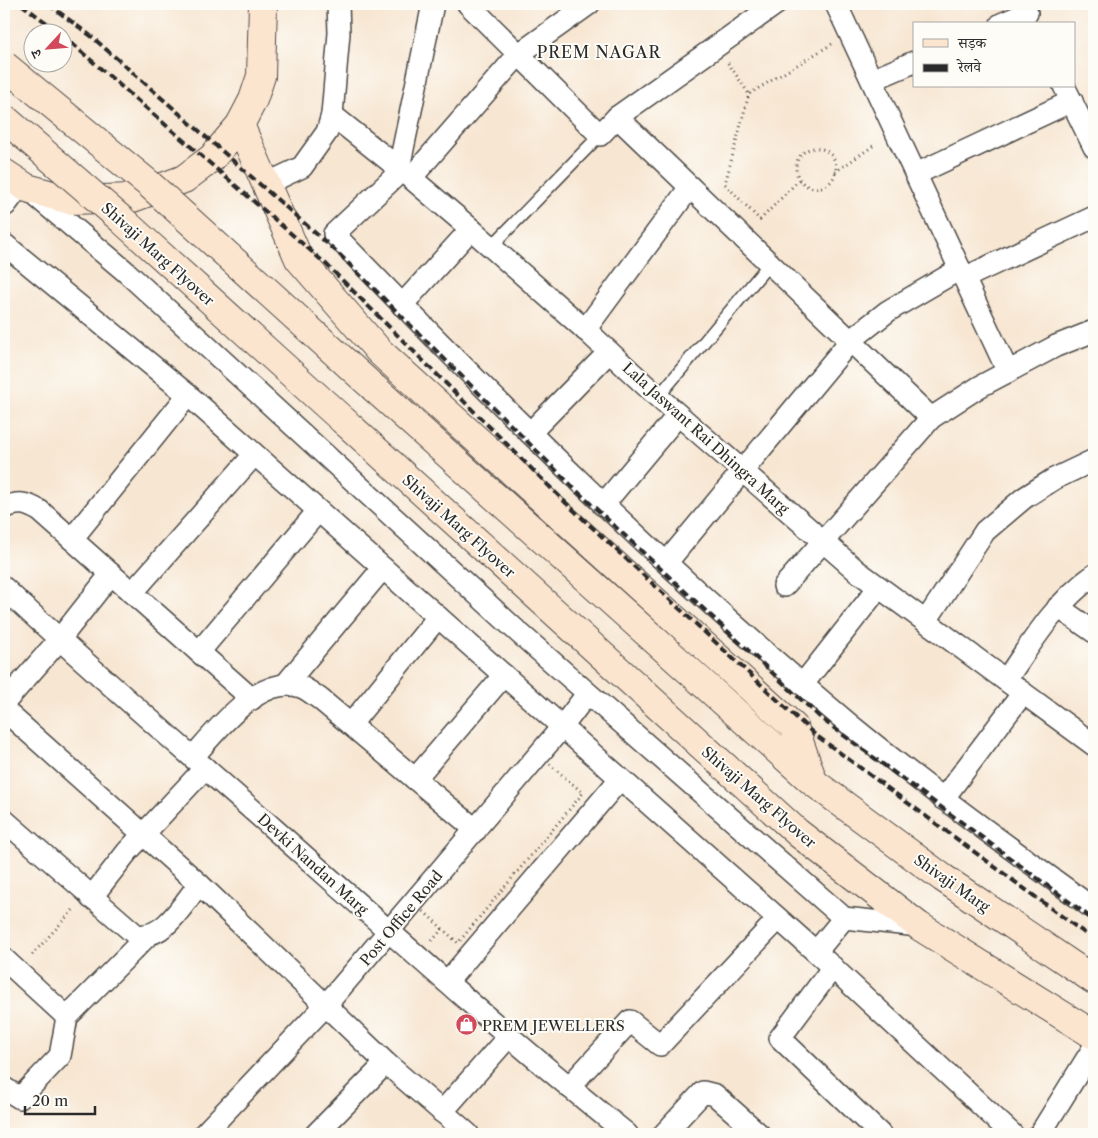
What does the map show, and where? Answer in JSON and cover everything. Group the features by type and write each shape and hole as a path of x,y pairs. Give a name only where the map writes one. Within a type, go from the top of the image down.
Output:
{"main road":[{"path":"13,187 70,200 133,198 184,179 212,158 240,125 253,100 261,76 263,4"},
{"path":"4,66 149,184 813,782"},
{"name":"Shivaji Marg Flyover","path":"4,118 122,220 798,834 919,926"},
{"path":"240,125 299,259 380,351 794,727 813,782"},
{"name":"Shivaji Marg","path":"813,782 943,878 1094,980"},
{"path":"919,926 1094,1035"}],"street":[{"path":"266,184 302,167 327,132 332,115 339,32 338,4"},
{"path":"404,172 433,4"},
{"path":"468,4 600,136 617,117 776,4"},
{"path":"590,4 519,54 404,172 334,234 402,305 603,505 803,684 943,799 1094,908"},
{"path":"836,4 1008,372"},
{"path":"1006,22 1027,13"},
{"path":"872,80 913,62"},
{"path":"916,174 1068,94 1092,135"},
{"name":"Lala Jaswant Rai Dhingra Marg","path":"332,115 404,172 471,229 678,415 824,542 879,587 1094,744"},
{"path":"617,117 931,418"},
{"path":"13,187 125,271 587,694 844,918 919,926"},
{"path":"585,330 690,187"},
{"path":"667,562 744,472 851,340 888,311 962,274 1094,217"},
{"path":"402,305 471,229"},
{"path":"4,244 188,395 833,967 1012,1134"},
{"path":"784,586 931,418 978,387 1056,346 1094,330"},
{"path":"530,433 609,352"},
{"path":"72,540 188,395"},
{"path":"603,505 678,415"},
{"path":"132,593 254,455"},
{"path":"926,621 985,531 1024,498 1054,479 1094,460"},
{"path":"4,508 14,504 26,503 40,511 252,699"},
{"path":"198,652 318,511"},
{"path":"285,685 383,568"},
{"path":"4,703 59,640 111,574"},
{"path":"1006,680 1058,607 1094,575"},
{"path":"803,684 879,587"},
{"name":"Devki Nandan Marg","path":"4,588 59,640 447,982 569,1087 628,1134"},
{"path":"1058,607 1094,632"},
{"path":"351,724 438,617"},
{"path":"415,779 504,675"},
{"path":"91,898 199,762 234,711 268,690 285,685 302,687 320,699 476,830"},
{"path":"943,799 1023,693"},
{"name":"Post Office Road","path":"204,1134 326,1005 390,932 562,727 587,694"},
{"path":"4,710 199,884 386,1062 468,1134"},
{"path":"447,982 620,779"},
{"path":"4,820 126,929 136,936 146,937"},
{"path":"4,1088 20,1098 60,1056 67,1017 146,937 162,930 199,884"},
{"path":"816,952 844,918"},
{"path":"569,1087 630,1021 660,1045 778,919"},
{"path":"4,959 67,1017"},
{"path":"833,967 780,1038 880,1134"},
{"path":"442,1112 509,1036"},
{"path":"1040,1134 1094,1047"},
{"path":"316,1134 386,1062"},
{"path":"664,1134 703,1092 715,1095 758,1134"}],"lane":[{"path":"491,247 600,136"},
{"path":"658,397 770,263"}],"path":[{"path":"799,180 760,220 725,184 749,94 837,40"},
{"path":"717,46 749,94"},
{"path":"836,172 879,143"},
{"path":"811,149 824,150 836,165 836,172 833,178 823,187 810,188 799,180 796,168 797,161 805,151 811,149"},
{"path":"546,761 583,793 458,943 443,928 420,908 546,761"},
{"path":"23,951 30,957 73,910"}],"railway":[{"path":"21,4 45,22"},
{"path":"48,4 91,36 337,252 577,491 823,720 1094,920"},
{"path":"72,44 326,264 566,503 813,733 1094,940"}],"place":[{"name":"PREM JEWELLERS","path":"466,1025"}],"district":[{"name":"PREM NAGAR","path":"599,52"}]}
